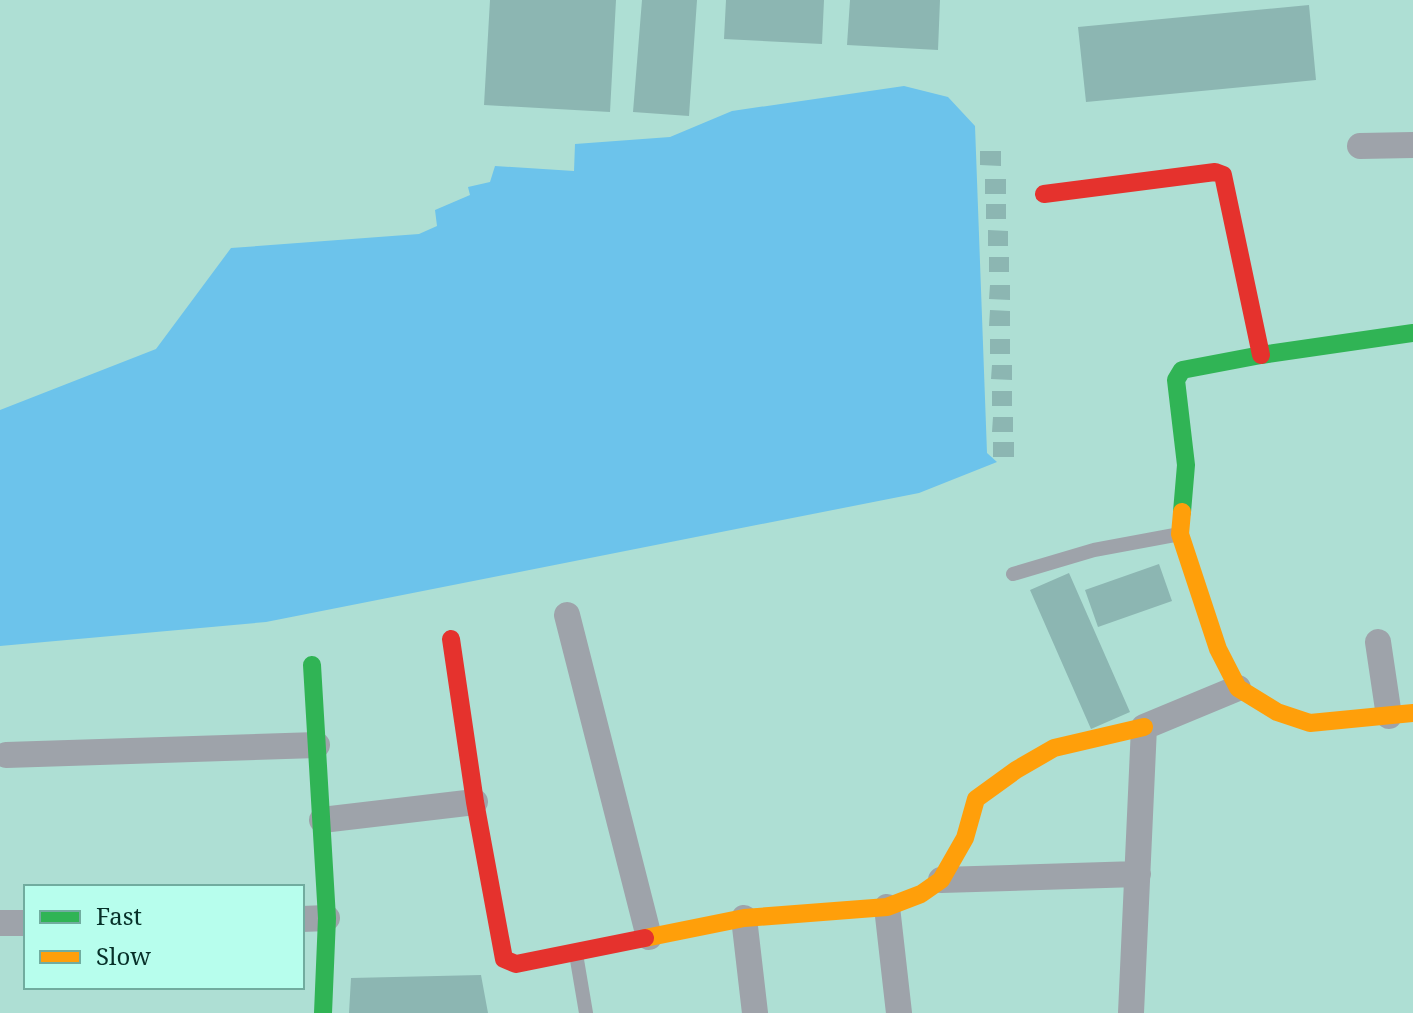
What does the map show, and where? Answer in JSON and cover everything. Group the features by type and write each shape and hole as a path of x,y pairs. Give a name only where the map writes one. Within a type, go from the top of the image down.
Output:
{"street":[{"path":"1360,146 1413,145"},
{"path":"1044,194 1215,172 1223,175 1261,355"},
{"path":"1378,642 1401,714 1310,723 1277,712 1238,688 1218,649 1180,534 1186,465 1176,380 1182,370 1413,333"},
{"path":"567,615 649,937"},
{"path":"451,639 475,802 504,959 516,964 744,918 887,907 921,894 941,880 965,838 976,799 1016,770 1054,748 1144,727 1238,688"},
{"path":"312,665 322,820 314,919 323,1013"},
{"path":"1131,1013 1144,727"},
{"path":"6,755 317,745"},
{"path":"322,820 475,802"},
{"path":"941,880 1138,874"},
{"path":"887,907 899,1013"},
{"path":"744,918 755,1013"},
{"path":"0,923 24,923"}],"lane":[{"path":"1013,574 1094,550 1180,534"},
{"path":"575,952 586,1013"}],"water":[{"path":"904,86 948,97 975,126 987,453 997,462 919,493 266,622 0,646 0,410 156,349 231,248 419,234 437,226 435,210 470,195 468,187 490,182 495,166 574,171 575,144 670,137 732,111"}],"building":[{"path":"490,0 616,0 610,112 484,105"},
{"path":"642,0 697,0 689,116 633,112"},
{"path":"726,0 824,0 822,44 724,39"},
{"path":"850,0 940,0 938,50 847,45"},
{"path":"1309,5 1316,80 1086,102 1078,27"},
{"path":"980,151 1001,151 1001,166 980,165"},
{"path":"985,179 1006,179 1006,194 985,194"},
{"path":"986,204 1006,204 1006,219 986,219"},
{"path":"988,230 1008,231 1008,246 988,246"},
{"path":"989,257 1009,257 1009,272 989,272"},
{"path":"990,285 1010,285 1010,300 989,299"},
{"path":"990,310 1010,311 1010,326 989,326"},
{"path":"990,339 1010,339 1010,354 990,354"},
{"path":"992,365 1012,365 1012,380 991,379"},
{"path":"992,391 1012,391 1012,406 992,406"},
{"path":"993,417 1013,417 1013,432 992,432"},
{"path":"993,442 1014,442 1014,457 993,457"},
{"path":"1159,564 1172,601 1098,627 1085,590"},
{"path":"1069,573 1130,712 1091,729 1030,590"},
{"path":"481,975 488,1013 349,1013 351,978"}],"traffic: fast":[{"path":"1182,512 1186,465 1176,380 1182,370 1413,333"},
{"path":"312,665 327,918 323,1013"}],"traffic: slow":[{"path":"1182,512 1180,534 1218,649 1238,688 1277,712 1310,723 1413,713"},
{"path":"645,938 744,918 887,907 921,894 941,880 965,838 976,799 1054,748 1144,727"}],"traffic: jam":[{"path":"1044,194 1215,172 1223,175 1261,355"},
{"path":"451,639 475,802 504,959 516,964 645,938"}]}
